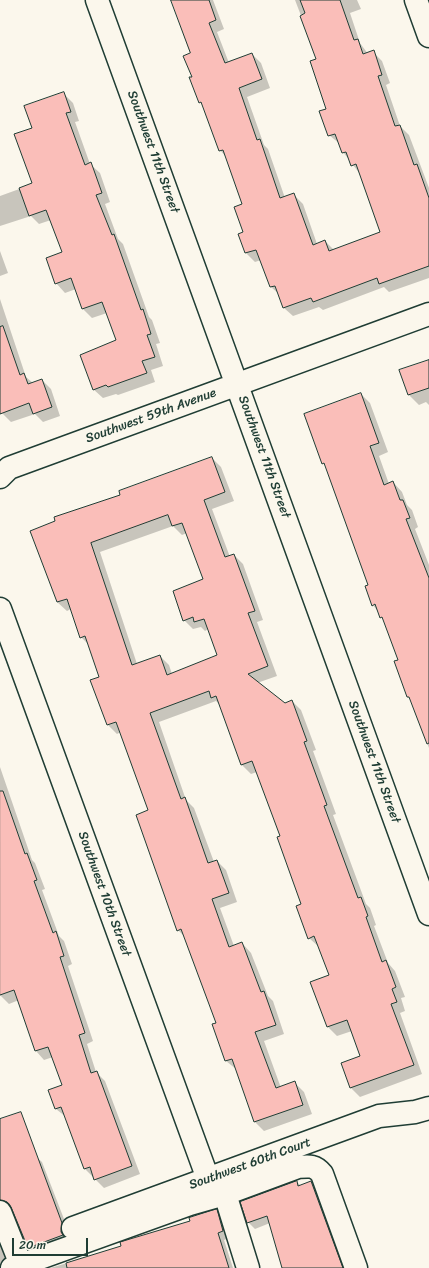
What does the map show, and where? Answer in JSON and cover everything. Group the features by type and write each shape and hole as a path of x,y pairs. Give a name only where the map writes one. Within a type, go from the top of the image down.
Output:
{"street":[{"name":"Southwest 11th Street","path":"97,0 429,914"},
{"path":"416,0 429,36"},
{"name":"Southwest 59th Avenue","path":"3,471 429,314"},
{"name":"Southwest 10th Street","path":"0,609 208,1179"},
{"name":"Southwest 60th Court","path":"73,1228 379,1116 415,1112 429,1108"},
{"path":"0,1212 16,1267 190,1204 225,1194 298,1167 309,1166 317,1168 322,1174 356,1268"},
{"path":"225,1194 248,1268"}],"building":[{"path":"171,0 209,0 216,20 209,23 225,63 252,53 262,79 239,88 257,140 260,139 280,198 294,193 313,245 325,240 329,251 380,232 356,164 351,166 346,152 342,153 335,134 328,136 319,111 326,109 310,61 316,59 300,16 305,13 300,0 340,0 354,40 358,39 363,54 374,50 382,75 378,76 395,126 400,125 414,165 417,164 429,198 429,266 379,284 377,278 313,302 311,298 283,308 275,286 270,287 256,250 245,253 238,234 243,232 234,207 242,204 223,150 219,151 201,102 199,103 189,77 192,77 183,56 190,53"},
{"path":"64,92 71,112 66,113 85,165 91,162 102,193 96,195 112,235 114,234 141,310 143,309 151,334 147,335 155,357 142,361 147,373 108,387 106,385 93,390 80,355 116,340 102,302 82,309 71,278 55,284 46,258 62,252 46,210 29,216 19,188 32,183 14,134 32,128 24,106"},
{"path":"3,326 20,375 24,373 28,384 42,379 52,407 33,414 29,403 0,414 0,327"},
{"path":"429,360 429,388 408,395 399,370"},
{"path":"361,393 379,443 370,446 384,485 393,481 400,500 403,500 410,518 406,519 429,578 429,743 427,744 409,697 407,697 394,661 398,660 382,617 380,618 375,604 372,606 365,586 368,585 324,463 322,464 304,414"},
{"path":"212,457 225,492 204,500 225,557 234,554 255,611 248,613 268,666 248,674 285,703 292,700 307,741 304,742 327,805 324,806 358,898 361,897 368,916 366,917 382,962 386,960 396,987 392,989 397,1002 391,1004 414,1065 350,1088 341,1063 360,1056 347,1020 327,1027 310,982 329,975 314,936 308,939 296,906 301,904 277,837 280,836 252,761 241,765 216,696 211,698 209,691 150,713 181,799 185,797 208,863 217,860 229,893 212,899 229,947 242,942 261,992 264,991 276,1025 255,1032 276,1088 295,1081 303,1105 254,1122 232,1059 225,1061 212,1024 216,1023 181,929 177,931 136,815 148,810 116,722 107,725 90,680 99,677 85,636 80,638 67,599 57,602 30,531 55,521 54,517 120,495 119,491","holes":["168,515 172,526 182,523 203,579 173,591 183,621 193,617 194,622 204,619 217,655 167,675 160,655 132,665 91,543"]},
{"path":"0,791 3,791 25,854 27,853 37,880 34,881 53,933 56,931 64,956 60,957 85,1033 79,1035 91,1073 97,1071 132,1166 94,1180 90,1167 84,1169 61,1107 55,1109 48,1090 62,1085 48,1047 35,1051 14,990 0,995"},
{"path":"21,1112 62,1223 61,1232 63,1235 28,1248 11,1207 7,1202 0,1200 0,1119"},
{"path":"297,1181 298,1186 311,1181 343,1268 282,1268 267,1216 247,1223 240,1202"},
{"path":"217,1209 223,1231 218,1233 229,1268 67,1268 66,1263 121,1246 120,1242 190,1221 189,1218"}]}
